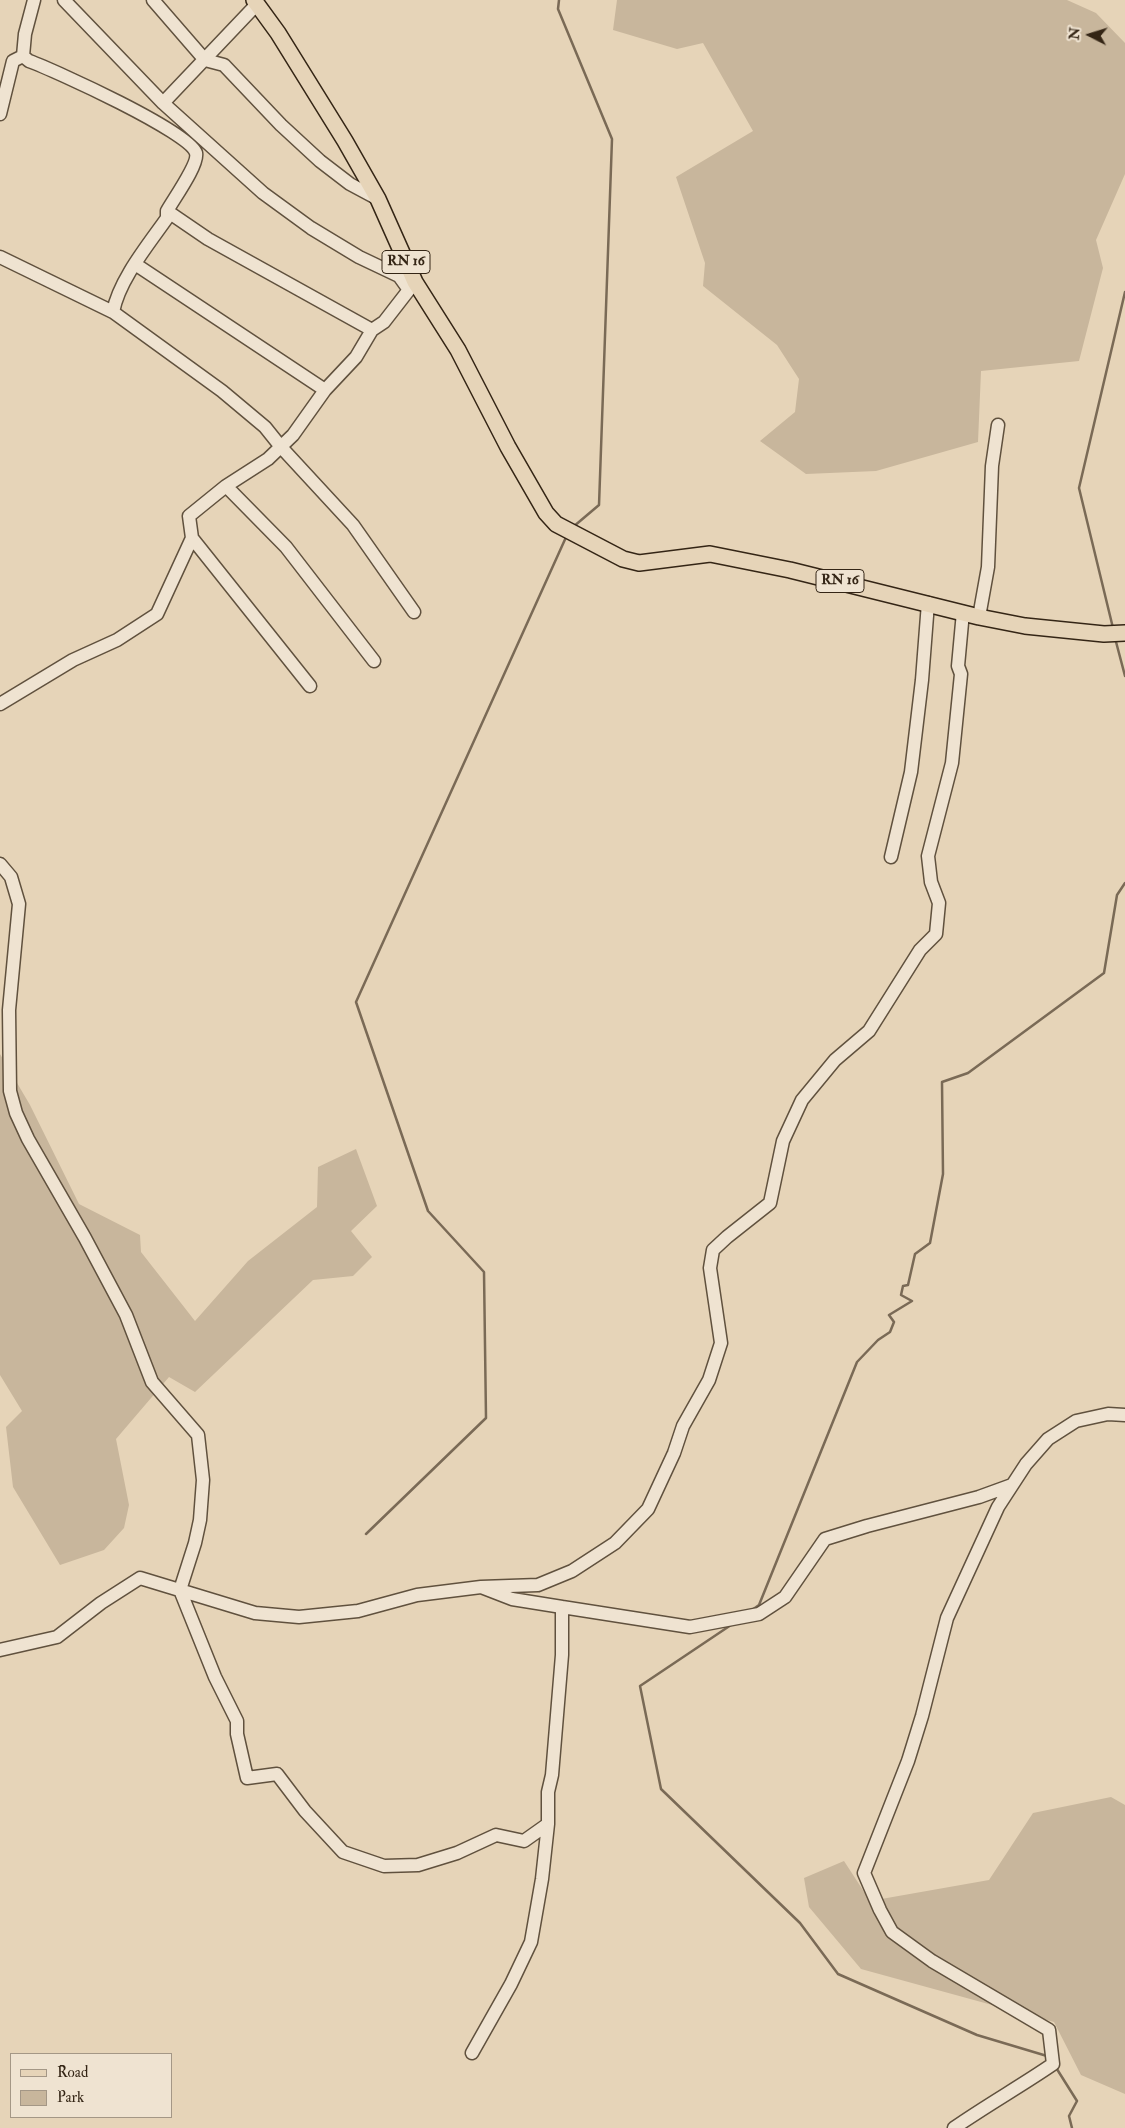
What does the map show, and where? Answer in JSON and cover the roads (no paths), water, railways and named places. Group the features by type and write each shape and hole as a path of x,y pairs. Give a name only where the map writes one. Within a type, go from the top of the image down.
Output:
{"main road":[{"name":"RN 16","path":"256,2 278,33 332,119 378,199 412,286 458,350 508,447 546,513 556,524 579,538 623,559 639,563 710,554 758,562 979,617 1026,626 1116,633"}],"street":[{"path":"23,56 25,34 34,0"},
{"path":"64,0 163,103 263,193 311,228 360,257 399,276 412,286 384,322 372,330 356,357 325,390 293,435 268,459 226,486 189,516 192,538 310,686"},
{"path":"153,0 205,60 224,66 281,125 320,161 350,184 378,199"},
{"path":"163,103 205,60 256,2"},
{"path":"0,114 14,62 23,56"},
{"path":"23,56 29,61 86,85 170,131 191,146 196,152 192,168 167,211 167,218 136,264 116,300 113,312"},
{"path":"167,211 208,239 372,330"},
{"path":"0,257 113,312 222,392 265,427 353,526 414,612"},
{"path":"136,264 325,390"},
{"path":"979,617 988,567 992,466 998,425"},
{"path":"226,486 286,547 374,661"},
{"path":"0,704 73,660 117,640 157,614 192,538"},
{"path":"891,857 911,772 922,680 928,603"},
{"path":"0,1650 57,1637 101,1603 140,1578 255,1613 299,1617 358,1611 417,1595 481,1587 538,1584 572,1571 615,1543 648,1509 674,1453 683,1426 709,1380 721,1343 710,1268 714,1250 727,1237 770,1203 783,1141 802,1100 834,1060 869,1031 920,950 936,934 939,903 931,882 928,856 952,763 961,674 958,666 963,612"},
{"path":"0,864 11,877 19,904 9,1010 10,1091"},
{"path":"0,1072 10,1091 16,1113 28,1139 85,1238 126,1315 152,1382 198,1435 203,1480 200,1520 196,1543 180,1590 215,1677 237,1721 237,1734 247,1778 276,1774 343,1852 384,1866 418,1865 457,1853 496,1835 524,1840 548,1824"},
{"path":"954,2128 994,2100 1027,2082 1053,2064 1050,2030 932,1961 892,1932 864,1874 908,1760 922,1716 947,1618 998,1507 1026,1464 1048,1439 1076,1421 1108,1414 1125,1415"},
{"path":"481,1587 512,1599 690,1628 759,1614 786,1597 824,1539 866,1526 979,1498 1012,1485"},
{"path":"472,2053 512,1984 531,1942 542,1879 548,1824 548,1792 552,1775 562,1655 562,1607"}],"waterway":[{"path":"559,0 558,9 612,139 599,505 573,527"},
{"path":"1113,628 1079,488 1125,292"},
{"path":"366,1534 486,1418 484,1272 428,1211 356,1002 567,535"},
{"path":"1115,638 1125,676"},
{"path":"752,1610 759,1605 857,1362 878,1340 890,1332 894,1322 889,1315 912,1301 901,1295 903,1286 908,1285 915,1254 930,1243 943,1174 942,1082 968,1073 1104,973 1117,895 1125,883"},
{"path":"731,1625 640,1686 661,1789 800,1923 838,1974 977,2035 1047,2056"},
{"path":"1055,2066 1077,2101 1069,2116 1072,2128"}]}
